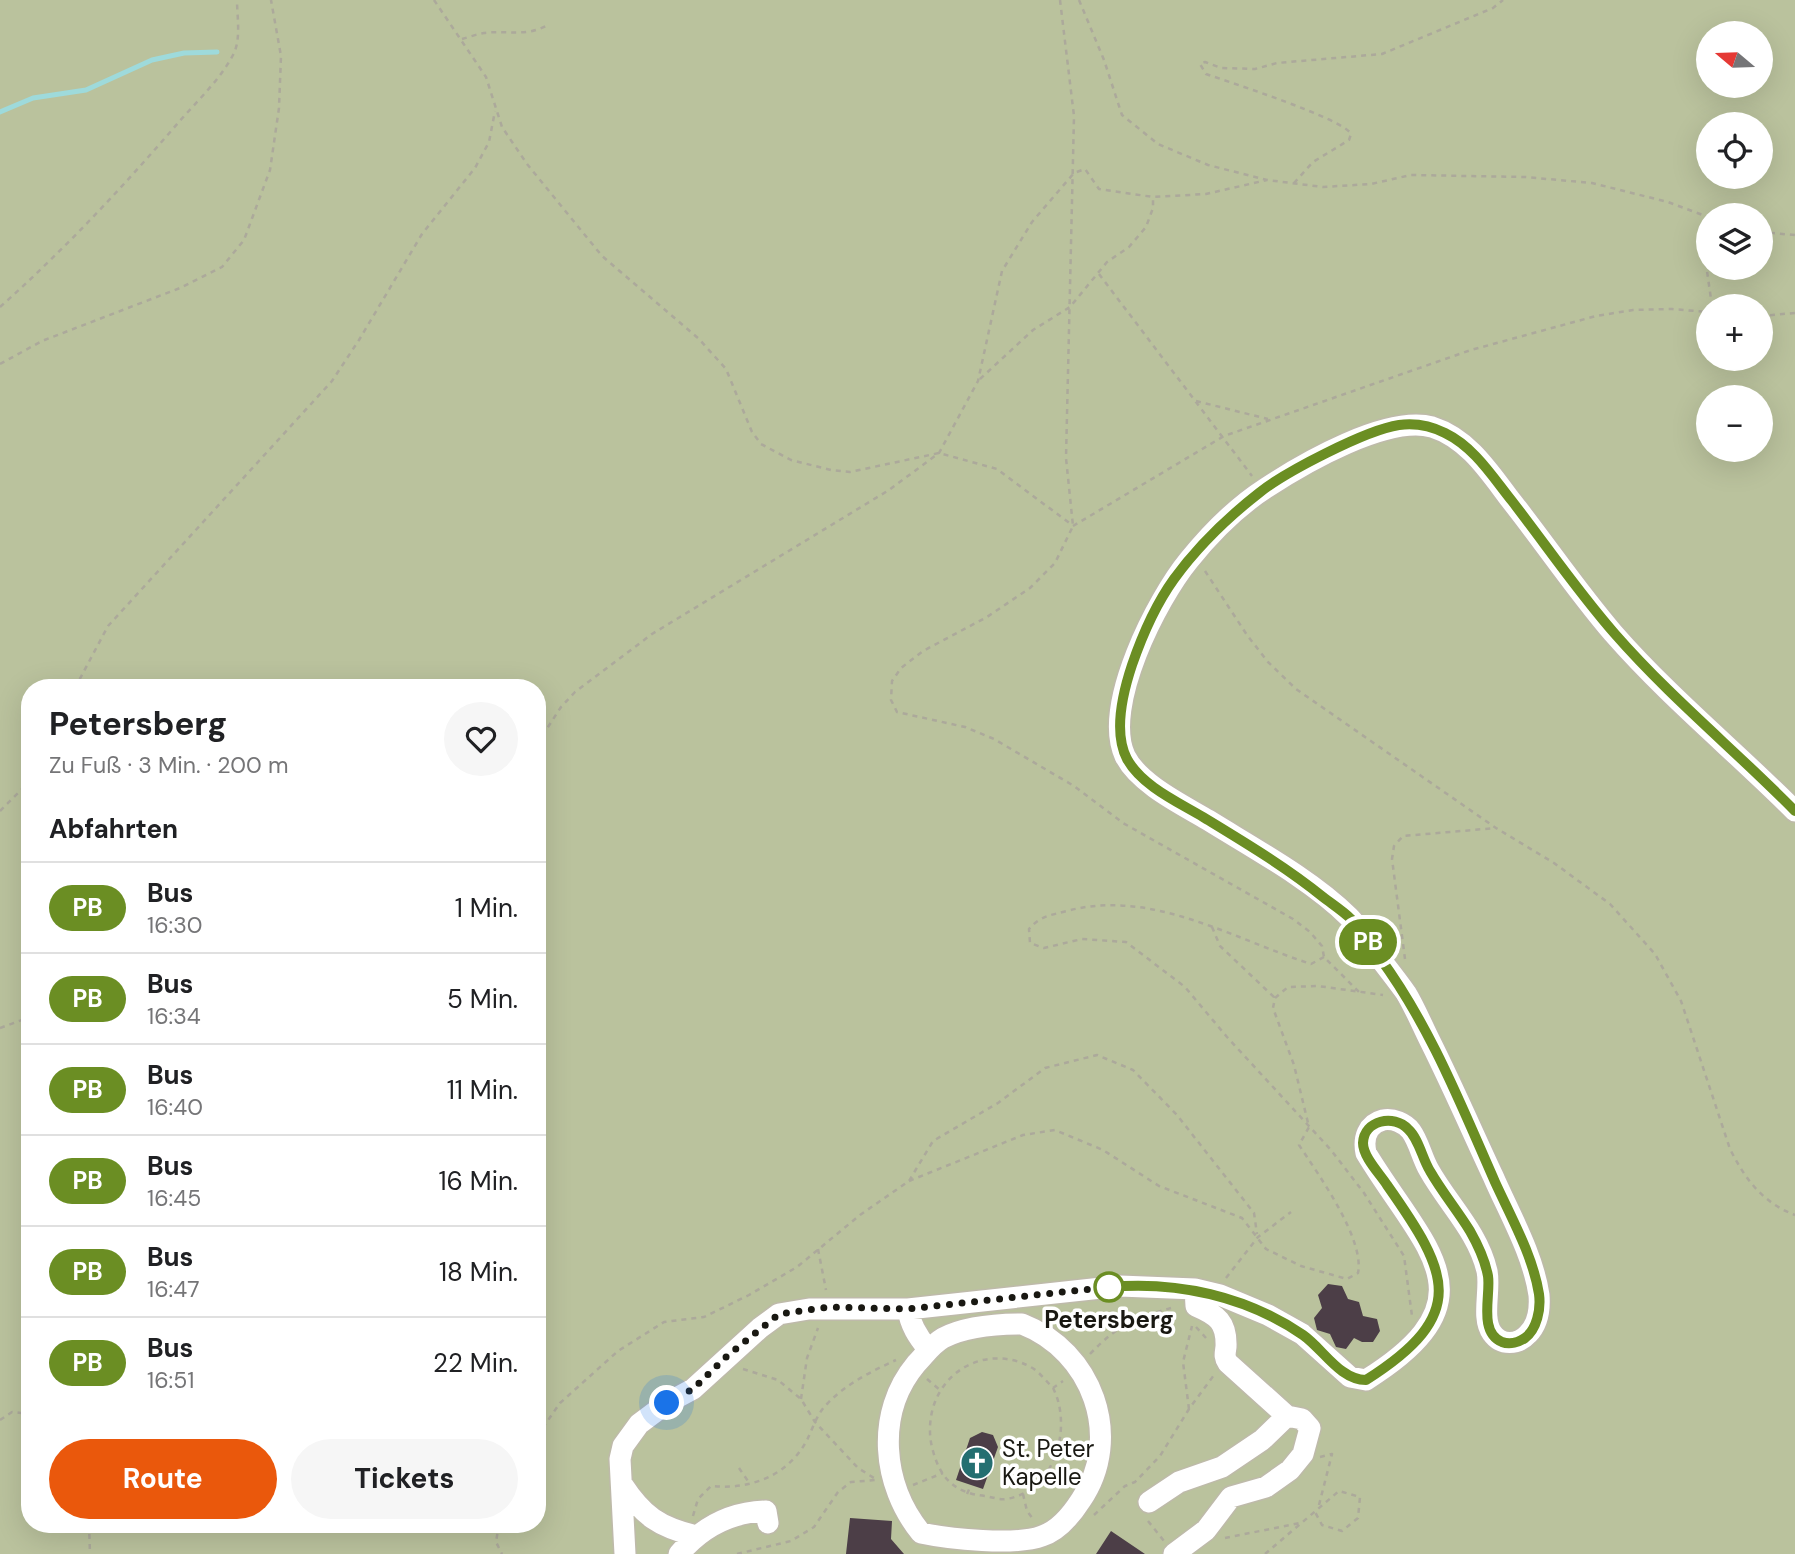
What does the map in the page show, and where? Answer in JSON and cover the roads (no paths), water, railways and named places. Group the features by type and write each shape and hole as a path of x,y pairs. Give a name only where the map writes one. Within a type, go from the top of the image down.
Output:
{"street":[{"path":"1194,1306 1220,1295 1268,1315 1302,1334 1350,1377 1366,1380 1401,1356 1419,1339 1431,1322 1437,1307 1440,1290 1437,1270 1427,1246 1366,1153 1363,1144 1366,1134 1381,1120 1393,1120 1403,1124 1411,1132 1429,1170 1478,1245 1487,1272 1488,1326 1494,1337 1503,1342 1517,1343 1526,1338 1533,1329 1539,1302 1538,1290 1526,1253 1441,1062 1406,994 1350,918 1297,877 1169,796 1137,772 1125,756 1121,738 1127,683 1153,614 1171,583 1194,554 1263,489 1326,454 1394,426 1415,424 1451,435 1480,460 1619,639 1692,715 1795,811"},
{"path":"625,1554 620,1458 629,1436 645,1419 693,1389 720,1362 779,1314 827,1308 908,1309 1120,1286 1194,1306 1216,1315 1227,1333 1225,1358 1287,1416 1302,1419 1310,1428 1303,1454 1294,1465 1266,1487 1231,1497 1206,1530 1176,1547"},
{"path":"1031,1328 1037,1295"},
{"path":"908,1309 918,1337 928,1349"},
{"path":"1006,1324 1022,1324 1031,1328 1060,1349 1077,1368 1086,1380 1098,1407 1101,1432 1098,1465 1084,1496 1070,1515 1044,1536 1017,1542 920,1533 905,1511 889,1466 887,1442 895,1402 913,1369 928,1349 943,1338 967,1330 1006,1324"},
{"path":"1149,1502 1179,1482 1222,1467 1262,1440 1287,1416"},
{"path":"622,1484 636,1506 656,1522 693,1535"},
{"path":"679,1554 693,1535 745,1511 766,1511 768,1523"}],"waterway":[{"path":"0,112 33,98 86,90 152,60 184,53 217,52"}],"place":[{"name":"Petersberg","path":"1109,1287"},
{"name":"St. Peter Kapelle","path":"977,1463"}]}
